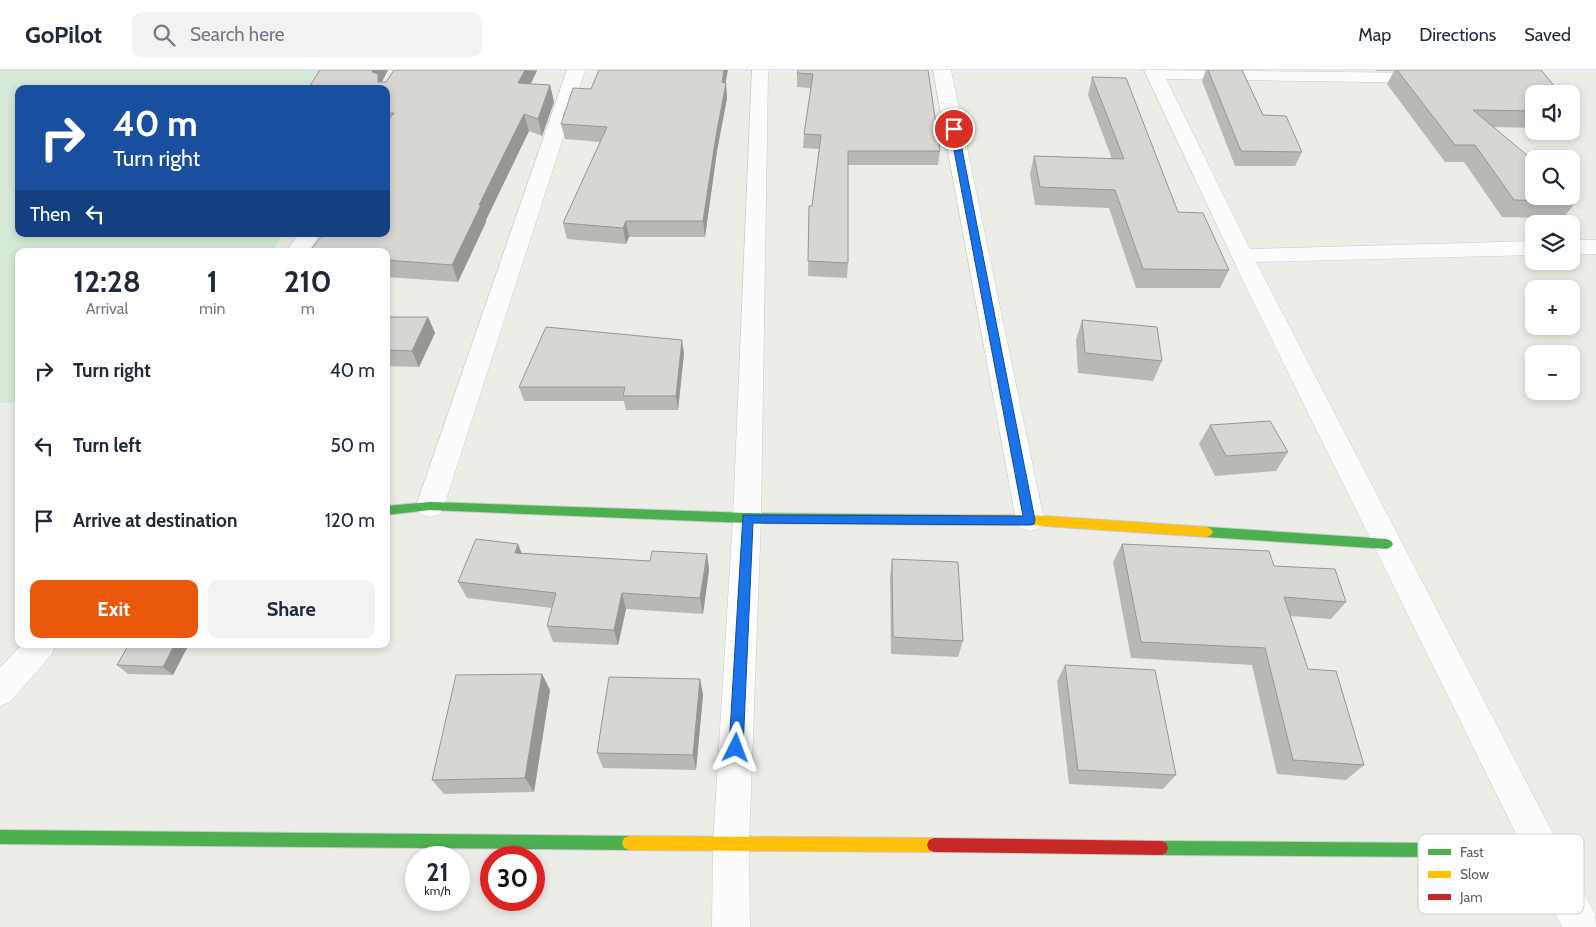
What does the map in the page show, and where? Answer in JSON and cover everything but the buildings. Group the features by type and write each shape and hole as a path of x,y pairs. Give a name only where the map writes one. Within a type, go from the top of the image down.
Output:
{"street":[{"path":"430,506 576,70"},
{"path":"731,927 731,844 747,518 759,72 761,70"},
{"path":"942,70 1030,520"},
{"path":"1444,78 1154,72 1242,256 1535,834"},
{"path":"300,248 306,237"},
{"path":"1580,247 1596,247"},
{"path":"1242,256 1525,248"},
{"path":"390,511 430,506 747,518 1030,520 1387,544"},
{"path":"0,691 38,648"},
{"path":"0,837 1418,850"},
{"path":"1576,914 1582,927"}],"green space":[{"path":"0,70 381,70 372,85 15,85 15,237 281,237 275,248 15,248 15,403 0,403"}],"traffic: fast":[{"path":"390,511 430,506 747,518 960,520"},
{"path":"1207,532 1387,544"},
{"path":"0,837 629,843"},
{"path":"1161,848 1418,850"}],"traffic: slow":[{"path":"960,520 1030,520 1207,532"},
{"path":"629,843 934,845"}],"traffic: jam":[{"path":"934,845 1161,848"}],"route":[{"path":"736,748 747,518 1030,520 954,129"}]}
